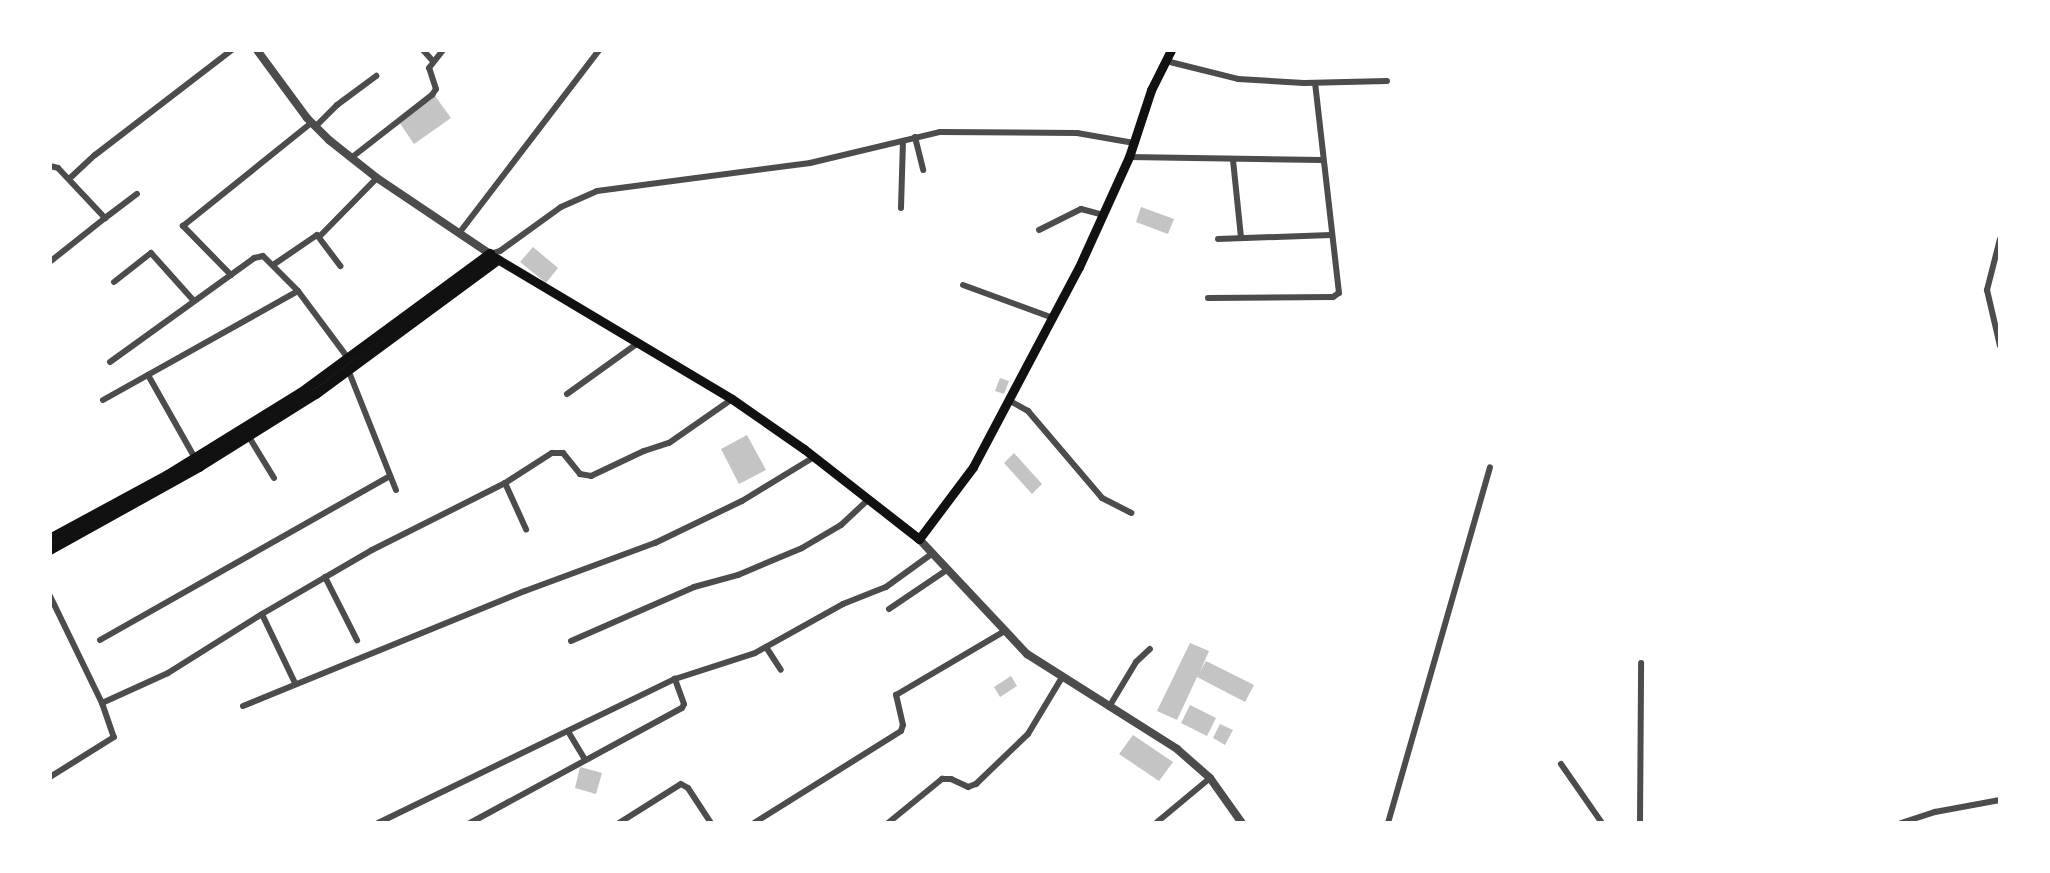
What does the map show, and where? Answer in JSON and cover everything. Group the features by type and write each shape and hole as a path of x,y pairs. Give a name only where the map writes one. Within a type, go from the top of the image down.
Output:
{"main road":[{"path":"50,550 249,437 351,366 496,255 732,399 814,457 919,539 960,486 1010,401 1053,318 1104,215 1129,157 1143,110 1171,50"},
{"path":"50,539 351,366"}],"street":[{"path":"69,179 95,155 232,50"},
{"path":"257,50 313,125 351,158 496,255 561,207 597,191 695,181 810,163 951,130 1058,132 1134,143"},
{"path":"423,50 433,61"},
{"path":"351,158 432,95 435,85 428,71 443,50"},
{"path":"460,232 599,50"},
{"path":"1166,61 1226,77 1315,83 1387,81"},
{"path":"231,275 183,226 376,76"},
{"path":"1208,298 1337,296 1339,282 1315,83"},
{"path":"915,137 923,170"},
{"path":"901,208 903,141"},
{"path":"1129,157 1322,160"},
{"path":"1233,160 1241,238"},
{"path":"50,166 58,168 105,218"},
{"path":"320,236 377,178"},
{"path":"51,261 137,194"},
{"path":"1039,230 1081,209 1104,215"},
{"path":"273,265 314,235 320,236 340,266"},
{"path":"1218,239 1331,235"},
{"path":"2000,239 1987,290 2000,346"},
{"path":"114,282 151,253 194,301"},
{"path":"110,362 258,256 267,259 298,291 351,366 396,490"},
{"path":"963,285 1053,318"},
{"path":"103,400 298,291"},
{"path":"567,394 638,343"},
{"path":"148,375 195,458"},
{"path":"102,703 168,673 325,577 505,483 557,452 563,453 580,474 591,476 635,454 669,443 732,399"},
{"path":"1010,401 1028,411 1102,498 1131,513"},
{"path":"249,437 274,478"},
{"path":"243,706 525,591 655,543 742,501 814,457"},
{"path":"1388,823 1490,467"},
{"path":"100,640 390,476"},
{"path":"505,483 526,529"},
{"path":"571,641 668,598 738,575 802,548 841,525 868,500"},
{"path":"919,539 1003,632 1061,679 1177,749 1210,778 1242,823"},
{"path":"378,823 675,679 705,667 736,661 766,647 843,604 886,587 933,553"},
{"path":"889,609 948,569"},
{"path":"325,577 357,640"},
{"path":"50,596 113,731 110,743 50,777"},
{"path":"262,614 295,683"},
{"path":"754,823 901,731 903,725 896,695 1003,632"},
{"path":"766,647 781,670"},
{"path":"1109,707 1136,662 1150,649"},
{"path":"1640,823 1641,663"},
{"path":"470,823 682,708 683,700 675,679"},
{"path":"888,823 942,779 951,779 968,787 976,784 1028,734 1061,679"},
{"path":"569,733 585,760"},
{"path":"1561,764 1602,823"},
{"path":"1156,823 1210,778"},
{"path":"619,823 681,784 688,788 711,823"},
{"path":"1901,823 1935,812 2000,800"}],"building":[{"path":"435,96 451,118 414,144 399,122"},
{"path":"1141,207 1174,219 1168,234 1136,222"},
{"path":"533,247 558,268 546,283 520,262"},
{"path":"1000,378 1009,381 1004,394 995,391"},
{"path":"747,435 766,470 739,484 721,449"},
{"path":"1014,453 1042,484 1032,494 1004,463"},
{"path":"1190,643 1209,651 1200,672 1206,661 1254,685 1245,702 1197,677 1177,720 1157,711"},
{"path":"1011,676 1017,686 1000,697 994,687"},
{"path":"1190,705 1216,718 1207,736 1181,723"},
{"path":"1220,724 1233,730 1225,745 1213,738"},
{"path":"1133,735 1173,762 1159,781 1119,754"},
{"path":"580,767 602,773 596,794 575,788"}]}
